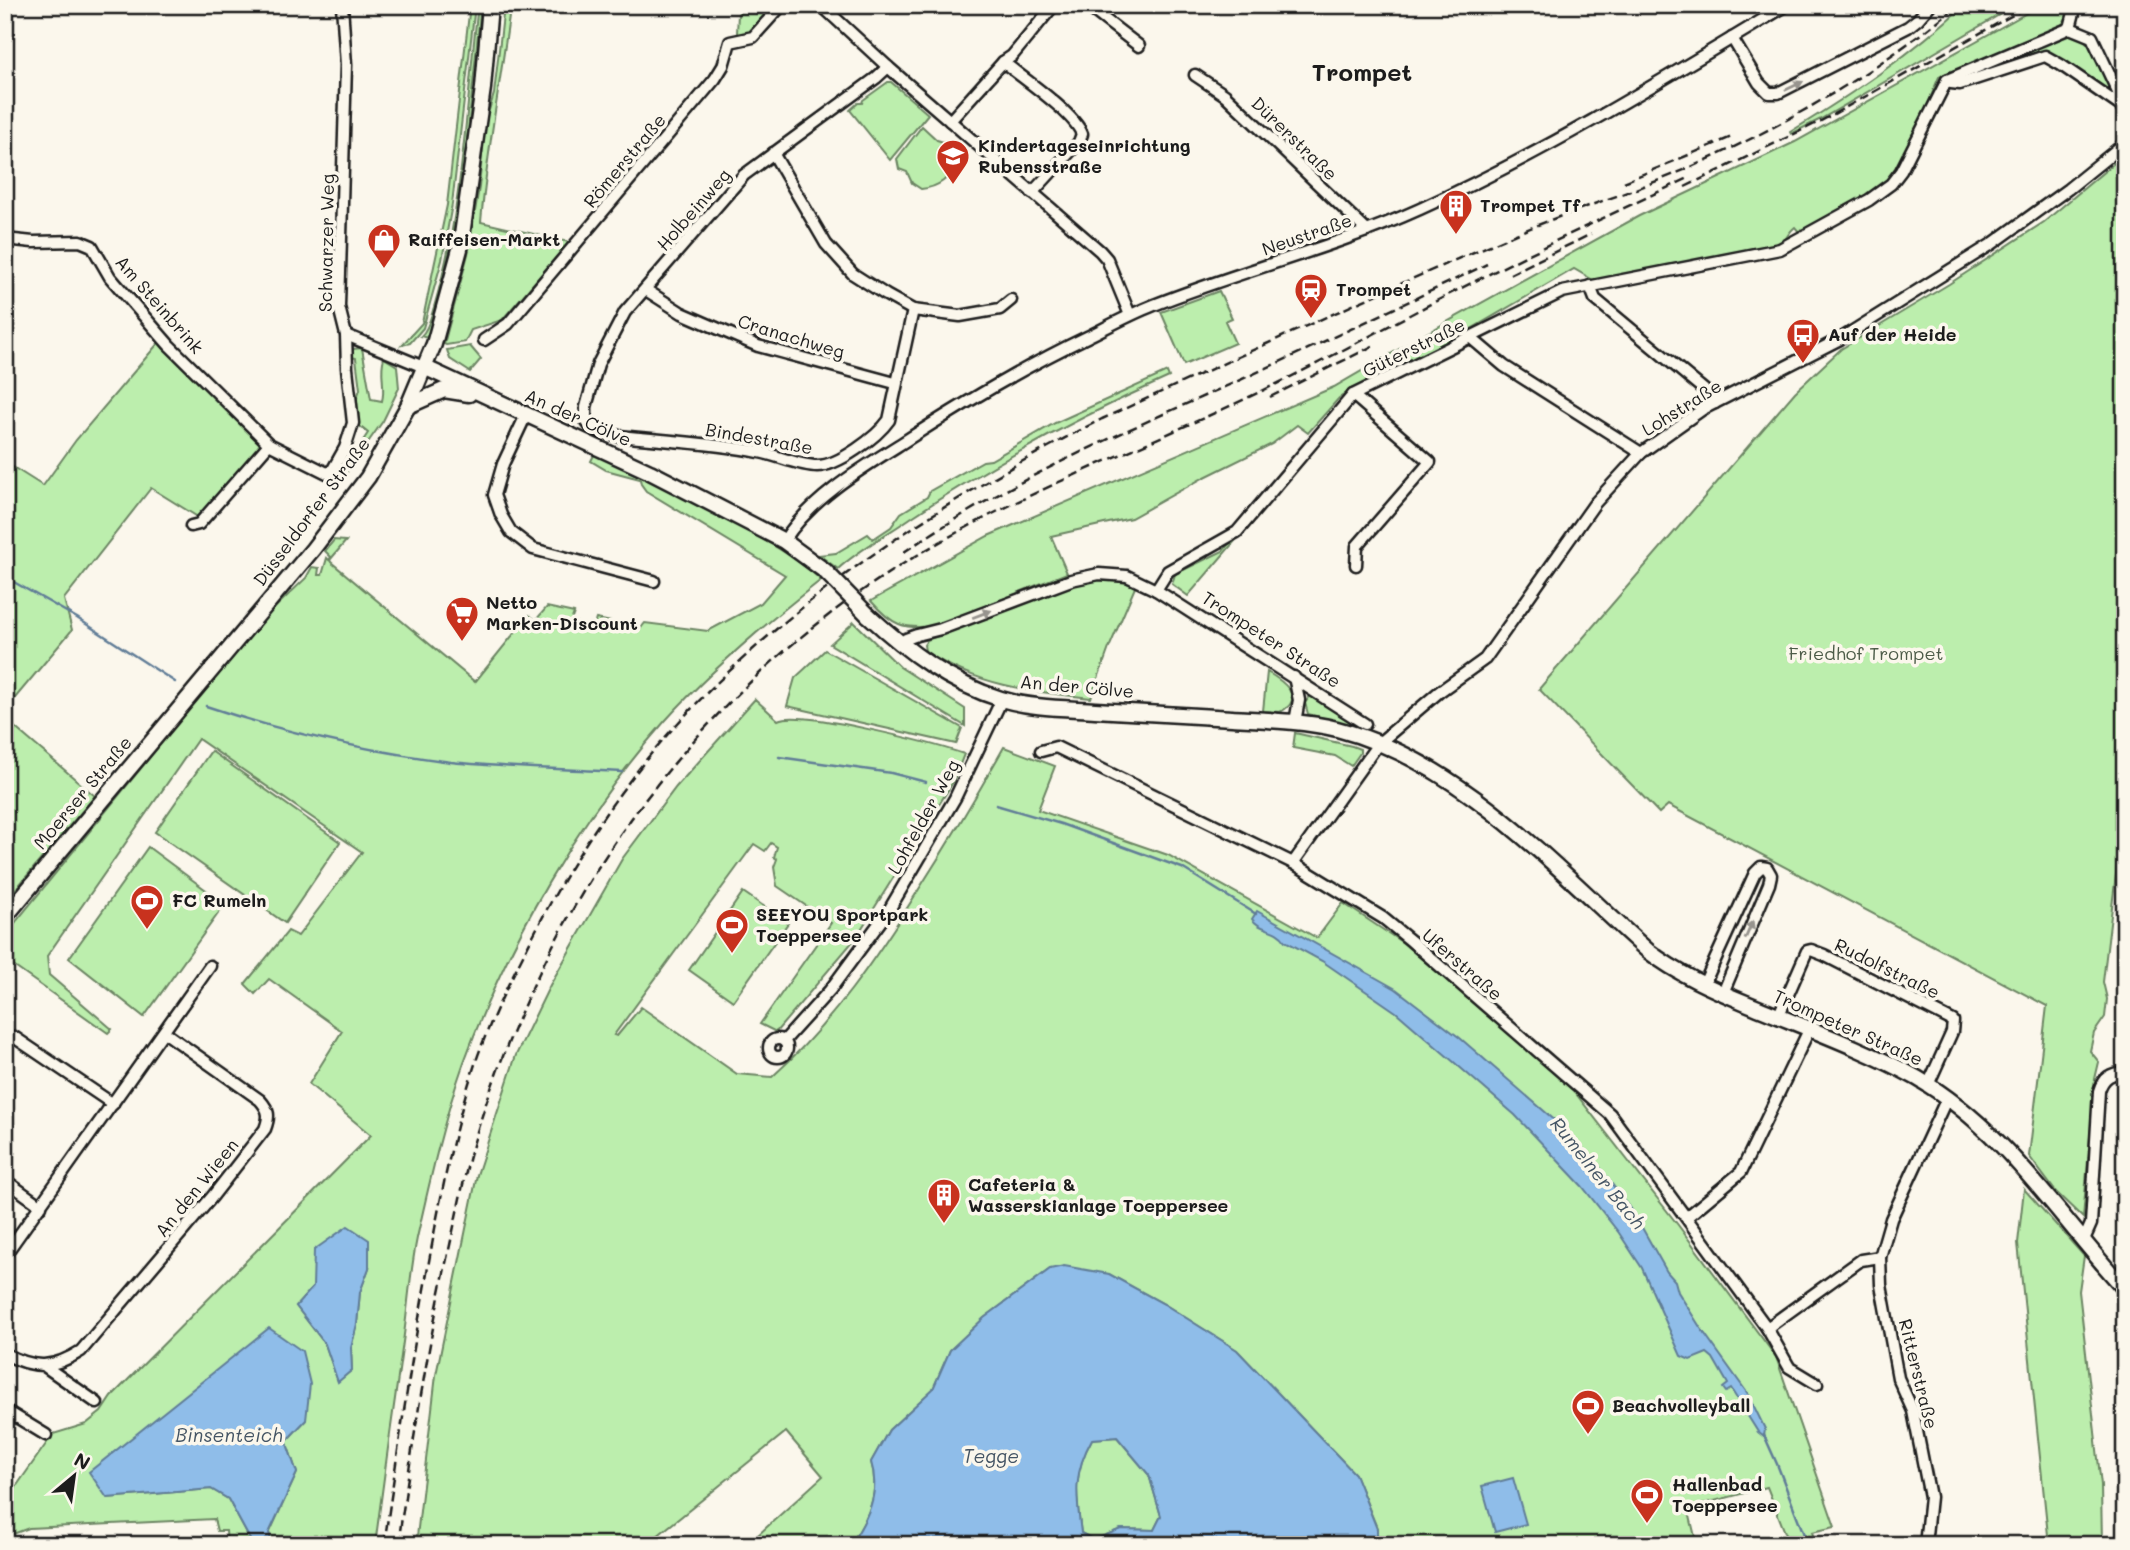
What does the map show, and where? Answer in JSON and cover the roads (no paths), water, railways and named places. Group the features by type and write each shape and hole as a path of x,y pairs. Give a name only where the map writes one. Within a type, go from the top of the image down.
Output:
{"street":[{"name":"Schwarzer Weg","path":"327,473 332,471 345,448 353,423 346,335 339,307 346,65 342,5"},
{"path":"490,12 500,5"},
{"name":"Römerstraße","path":"484,340 508,324 715,79 723,66 730,41 753,37 782,5"},
{"path":"821,5 1107,259 1130,315"},
{"path":"950,121 1003,62 1012,56 1054,5"},
{"path":"1086,5 1139,46"},
{"name":"Neustraße","path":"784,541 792,528 837,488 979,393 1052,353 1130,315 1367,231 1479,182 1577,131 1787,5"},
{"path":"1732,38 1759,83 1769,93 1778,93 1908,27 1930,5"},
{"path":"2070,27 2076,5"},
{"name":"Düsseldorfer Straße","path":"191,695 313,549 368,477 426,368 460,249 483,88 490,12"},
{"path":"1947,80 2070,27 2092,37 2125,108"},
{"path":"1947,80 1960,84 2049,57 2125,108"},
{"path":"1003,62 1068,115 1082,134 1079,142 1032,193"},
{"name":"Holbeinweg","path":"586,421 586,407 598,364 625,312 744,175 876,78 888,66"},
{"name":"Dürerstraße","path":"1195,75 1224,95 1367,231"},
{"name":"Güterstraße","path":"1156,590 1168,571 1237,532 1353,395 1562,292 1780,249 1870,200 1891,184 1901,171 1947,80"},
{"name":"Lohstraße","path":"1293,863 1378,744 1439,692 1485,659 1595,503 1640,453 1714,403 1840,339 1992,244 2068,189 2125,143"},
{"path":"773,153 826,244 853,274 913,310 960,316 1000,309 1011,300"},
{"name":"Am Steinbrink","path":"5,239 33,242 80,241 92,246 110,278 169,345 269,444 327,473"},
{"path":"1590,286 1595,299 1709,394 1714,403"},
{"name":"Cranachweg","path":"646,290 682,313 758,346 895,383"},
{"name":"Bindestraße","path":"586,421 599,431 618,436 757,452 817,466 843,456 881,432 888,421 913,310"},
{"name":"An der Cölve","path":"346,335 426,368 590,443 784,541 825,571 901,645 947,676 1002,699 1049,707 1295,722 1338,730 1378,744"},
{"path":"1471,338 1504,366 1640,453"},
{"name":"An der Cölve","path":"408,406 444,390 461,391 505,406"},
{"path":"1353,395 1430,463 1357,546 1356,565"},
{"path":"526,415 503,464 494,495 500,515 511,532 533,549 653,581"},
{"path":"191,526 199,524 269,444"},
{"path":"901,645 906,639 941,629 1071,580 1099,574 1127,576 1156,590"},
{"name":"Trompeter Straße","path":"1156,590 1365,724"},
{"path":"1294,677 1299,700 1295,722"},
{"name":"Moerser Straße","path":"5,917 191,695"},
{"name":"Lohfelder Weg","path":"784,1041 830,990 889,910 955,798 1002,699"},
{"name":"Trompeter Straße","path":"1378,744 1410,758 1500,816 1648,951 1670,967 1723,993 1889,1064 1947,1098 2004,1146 2125,1289"},
{"name":"Uferstraße","path":"1041,751 1056,747 1293,863 1383,918 1602,1105 1767,1328 1789,1367 1817,1384"},
{"path":"1704,984 1755,873 1761,867 1767,867 1771,872 1769,884 1723,993"},
{"name":"Rudolfstraße","path":"1778,1017 1804,956 1811,950 1953,1021 1955,1025 1928,1085"},
{"path":"5,1255 210,967"},
{"path":"1687,1217 1741,1172 1809,1030"},
{"name":"An den Wieen","path":"46,1367 67,1360 81,1351 212,1197 265,1129 269,1119 268,1109 260,1100 164,1032"},
{"path":"5,1036 15,1037 113,1104"},
{"path":"2083,1242 2091,1224 2099,1091 2102,1082 2111,1074 2125,1072"},
{"name":"Ritterstraße","path":"1925,1545 1930,1497 1913,1411 1898,1378 1881,1285 1881,1257 1891,1219 1947,1098"},
{"path":"5,1180 41,1206"},
{"path":"1767,1328 1861,1260 1881,1257"},
{"path":"5,1354 46,1367 97,1403"},
{"path":"5,1410 46,1436"}],"water":[{"path":"1257,911 1396,989 1460,1038 1566,1130 1598,1165 1636,1217 1700,1327 1748,1394 1765,1429 1764,1437 1758,1432 1731,1389 1726,1392 1723,1388 1728,1384 1713,1358 1707,1353 1690,1360 1681,1356 1642,1268 1619,1233 1582,1186 1515,1115 1396,1012 1322,961 1255,923 1252,919"},
{"path":"348,1226 369,1240 369,1268 360,1292 357,1324 351,1348 352,1370 338,1382 325,1344 296,1306 313,1287 314,1250"},
{"name":"Tegge","path":"1064,1266 1109,1274 1164,1304 1237,1350 1355,1474 1377,1529 1377,1545 850,1545 871,1506 874,1473 871,1462 889,1430 933,1389 950,1350 984,1318 1050,1269","holes":["1117,1437 1149,1475 1161,1516 1154,1530 1121,1529 1094,1540 1081,1533 1078,1507 1079,1474 1092,1439"]},
{"name":"Binsenteich","path":"269,1328 302,1351 310,1384 306,1420 286,1441 297,1473 269,1533 273,1545 253,1545 228,1499 211,1489 107,1498 89,1472"},
{"path":"1513,1478 1526,1524 1495,1532 1482,1486"}],"waterway":[{"path":"5,577 77,618 175,682"},
{"path":"206,706 297,733 420,758 494,766 622,772"},
{"path":"779,757 891,773 926,782"},
{"path":"996,805 1061,824 1182,868 1256,914"},
{"name":"Rumelner Bach","path":"1764,1435 1808,1545"}],"railway":[{"path":"384,1545 441,1197 459,1117 481,1046 520,961 583,847 656,747 723,677 772,633 876,553 930,516 1044,449 1102,419 1417,277 1523,231 1670,176 1762,133 1863,74 1958,5"},
{"path":"1685,187 1821,121 2031,5"},
{"path":"1624,182 1734,136"},
{"path":"398,1545 440,1290 468,1164 506,1048 543,964 588,884 638,809 696,738 760,673 830,614 906,562 947,538 1030,495 1267,389 1451,293 1691,177"},
{"path":"1510,274 1591,234"},
{"path":"904,552 943,526 1067,459 1487,264"},
{"path":"1270,397 1377,344"}],"place":[{"name":"Kindertageseinrichtung Rubensstraße","path":"953,186"},
{"name":"Trompet Tf","path":"1456,236"},
{"name":"Raiffeisen-Markt","path":"384,270"},
{"name":"Trompet","path":"1311,320"},
{"name":"Auf der Heide","path":"1803,365"},
{"name":"Netto Marken-Discount","path":"462,643"},
{"name":"FC Rumeln","path":"147,931"},
{"name":"SEEYOU Sportpark Toeppersee","path":"732,955"},
{"name":"Cafeteria & Wasserskianlage Toeppersee","path":"944,1225"},
{"name":"Beachvolleyball","path":"1588,1436"},
{"name":"Hallenbad Toeppersee","path":"1647,1525"}],"district":[{"name":"Trompet","path":"1362,73"}],"park label":[{"name":"Friedhof Trompet","path":"1866,654"}]}
